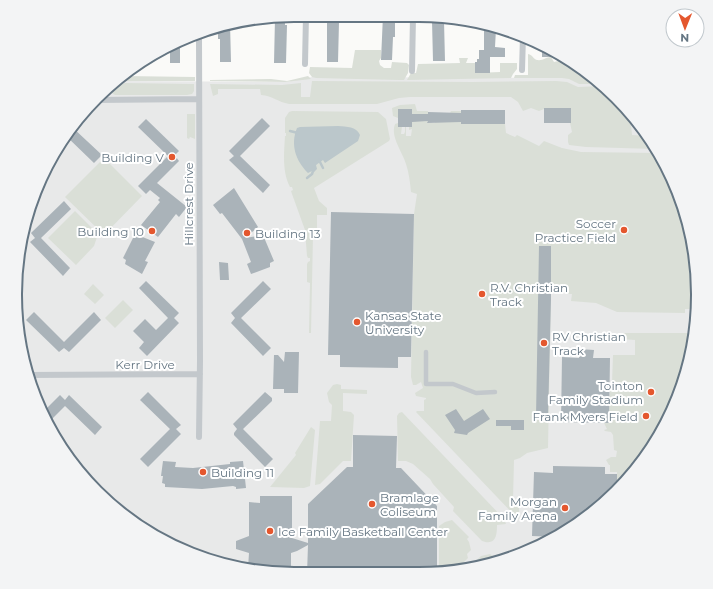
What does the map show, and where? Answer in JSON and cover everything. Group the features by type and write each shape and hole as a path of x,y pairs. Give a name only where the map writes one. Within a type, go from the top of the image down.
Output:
{"street":[{"path":"306,22 306,64"},
{"path":"412,71 413,22"},
{"name":"Hillcrest Drive","path":"199,39 200,374"},
{"path":"522,70 523,43"},
{"path":"104,100 199,99"},
{"path":"426,352 426,384 453,384 470,392 495,392"},
{"path":"199,438 200,374"},
{"name":"Kerr Drive","path":"34,375 200,374"}],"shaded area":[{"path":"355,50 381,50 381,58 379,61 380,65 384,68 391,68 392,62 407,63 409,65 408,73 404,80 399,80 316,78 312,77 309,73 310,67 352,68"},
{"path":"528,54 537,60 551,57 554,62 558,61 591,84 579,84 569,79 562,78 514,78 515,75 528,75"},
{"path":"459,58 468,58 466,63 475,63 475,73 500,72 500,63 517,63 517,69 511,78 407,80 411,73 416,73 418,64 460,63"},
{"path":"132,76 195,77 195,81 126,81"},
{"path":"308,76 311,79 285,82 210,81 271,79 287,81"},
{"name":"Kansas State University","path":"312,77 584,78 611,102 635,129 645,143 663,174 670,190 677,207 686,241 689,259 691,294 689,330 686,348 677,382 670,399 663,415 645,446 635,460 611,487 584,511 570,521 539,539 506,553 454,565 418,567 294,567 259,565 207,553 174,539 143,521 129,511 102,487 78,460 68,446 50,415 36,382 24,330 22,294 24,259 31,224 43,190 59,158 78,129 90,115 125,81 286,82"},
{"path":"312,81 567,82 578,87 594,86 611,102 631,124 632,135 640,135 648,149 569,145 568,135 572,132 570,123 544,109 539,111 531,108 523,111 518,102 511,97 410,97 399,98 377,104 289,104 261,95 260,89 218,89 218,94 213,96 210,84 282,85 301,83 301,97 310,97"},
{"path":"125,83 194,84 194,91 192,94 187,95 115,95 112,93"},
{"name":"R.V. Christian Track","path":"415,104 417,111 428,111 428,123 435,123 435,113 461,111 461,124 505,124 506,133 515,137 517,135 539,146 544,141 562,148 581,152 651,153 670,190 682,224 689,259 691,294 690,309 685,309 685,313 617,312 596,303 571,301 572,294 567,294 565,288 551,288 548,448 527,453 514,460 513,500 519,500 519,519 416,412 424,411 424,400 426,399 416,396 415,393 423,388 421,382 413,385 411,377 414,214 417,194 411,192 407,167 394,134 395,124 398,123 398,126 402,126 401,134 404,134 406,126 406,136 411,136 412,129 409,130 409,126 412,126 412,109 398,109 398,118 393,116 392,108 400,105"},
{"path":"289,112 378,112 386,119 390,139 314,188 319,201 327,208 327,215 317,215 317,235 313,235 311,333 309,333 310,283 307,282 307,264 310,261 310,258 307,256 305,230 291,191 293,190 292,187 290,187 287,181 284,162 286,136 285,118"},
{"path":"187,114 195,114 195,139 190,137 189,139 187,138"},
{"path":"338,126 356,130 360,135 358,141 325,163 323,160 316,165 317,169 314,172 312,171 308,173 300,163 295,152 294,141 297,128"},
{"path":"104,158 142,196 104,235 65,197"},
{"path":"75,211 98,234 94,246 76,265 48,238"},
{"path":"93,284 104,295 95,304 84,294"},
{"path":"123,300 133,310 115,328 105,318"},
{"name":"Frank Myers Field","path":"621,333 688,333 677,382 663,415 645,446 617,480 617,472 610,472 610,465 606,460 611,457 616,457 617,451 614,450 613,435 611,432 604,430 607,429 604,423 609,423 610,383 612,383 613,355 635,355 635,340 621,339"},
{"path":"333,385 341,385 341,389 367,390 367,394 343,393 343,411 351,412 354,415 351,461 343,461 320,484 315,485 320,421 331,421 332,405 329,402 327,393"},
{"path":"402,412 504,519 506,524 497,525 496,536 493,541 482,541 453,511 454,507 430,479 413,464 406,461 398,461 397,416"},
{"path":"311,427 315,430 310,486 304,488 270,487 296,455 295,453"},
{"path":"452,520 469,537 467,539 471,550 467,554 468,558 462,564 439,566 439,526"},
{"path":"490,554 493,557 475,561 481,556"}],"building":[{"path":"327,22 339,22 338,62 327,62"},
{"path":"383,22 395,22 392,60 381,60"},
{"path":"275,23 285,23 285,25 287,25 286,63 274,63"},
{"path":"432,23 444,23 445,61 433,61"},
{"path":"230,30 231,62 220,62 220,39 218,39 218,33"},
{"path":"484,30 496,33 495,47 505,48 505,57 490,57 490,73 475,73 475,62 479,59 479,50 484,50"},
{"path":"180,47 180,63 170,63 170,52"},
{"path":"542,52 551,57 542,57"},
{"path":"544,108 571,108 571,123 544,123"},
{"path":"398,109 412,109 412,114 428,114 428,112 461,113 461,110 505,110 505,124 461,124 461,122 427,123 428,121 412,122 412,127 398,127"},
{"path":"262,118 270,126 240,156 270,185 263,193 229,160 234,156 229,151"},
{"path":"146,119 179,151 175,155 179,161 157,183 187,207 179,217 176,214 158,237 141,225 160,202 158,200 160,198 150,190 146,194 138,186 168,156 138,127"},
{"path":"76,131 102,155 94,163 70,140"},
{"name":"Building 13","path":"234,188 258,227 245,238 263,235 274,261 270,263 270,267 251,274 247,264 251,262 242,239 222,213 220,214 213,205"},
{"path":"64,201 71,209 41,238 70,268 63,276 30,242 35,238 31,233"},
{"path":"331,212 414,214 411,357 398,357 398,368 340,367 340,355 328,355"},
{"path":"135,234 155,242 145,261 148,262 142,274 125,264 126,260 123,258"},
{"name":"RV Christian Track","path":"539,246 551,246 548,417 536,417"},
{"path":"219,262 228,263 229,280 220,280"},
{"path":"146,281 179,313 174,318 179,323 147,356 139,348 144,342 133,331 145,319 156,330 168,318 139,288"},
{"path":"263,281 271,289 241,318 271,348 263,356 231,323 235,318 231,313"},
{"path":"34,312 64,342 94,312 101,320 69,352 64,348 59,352 26,320"},
{"path":"579,349 594,350 593,358 610,358 609,423 561,422 562,357 579,358"},
{"path":"285,352 299,352 298,393 284,393 284,389 273,389 274,355 278,355 284,362"},
{"path":"148,392 181,425 176,429 181,434 148,467 140,459 170,429 140,400"},
{"path":"265,392 272,398 272,401 243,429 273,459 265,467 234,435 237,429 233,424"},
{"path":"60,395 65,400 69,395 102,427 95,435 65,406 52,419 47,408"},
{"path":"456,409 464,421 483,409 490,419 467,435 454,433 455,430 445,415"},
{"path":"496,420 524,420 524,430 511,430 511,426 496,426"},
{"name":"Bramlage Coliseum","path":"353,435 397,436 396,468 401,468 437,506 437,566 307,567 308,545 291,553 291,567 259,565 248,563 249,553 236,549 236,541 249,536 249,502 260,503 260,496 292,496 292,538 308,543 308,504 347,467 353,467"},
{"name":"Building 11","path":"163,461 176,462 175,467 193,468 243,461 246,488 236,489 236,487 233,486 202,489 165,487 165,484 162,483 163,476 161,476"},
{"name":"Morgan Family Arena","path":"553,466 605,467 605,474 617,474 617,480 598,499 570,521 543,536 532,536 534,472 553,473"}],"waterway":[{"path":"290,131 298,133"},
{"path":"319,160 323,168"},
{"path":"307,178 312,174 314,168"}],"place":[{"name":"Building V","path":"172,157"},
{"name":"Soccer Practice Field","path":"624,230"},
{"name":"Building 10","path":"152,231"},
{"name":"Building 13","path":"247,233"},
{"name":"R.V. Christian Track","path":"482,294"},
{"name":"Kansas State University","path":"357,322"},
{"name":"RV Christian Track","path":"544,343"},
{"name":"Tointon Family Stadium","path":"651,392"},
{"name":"Frank Myers Field","path":"646,416"},
{"name":"Building 11","path":"203,472"},
{"name":"Bramlage Coliseum","path":"372,504"},
{"name":"Morgan Family Arena","path":"565,508"},
{"name":"Ice Family Basketball Center","path":"270,531"}]}
